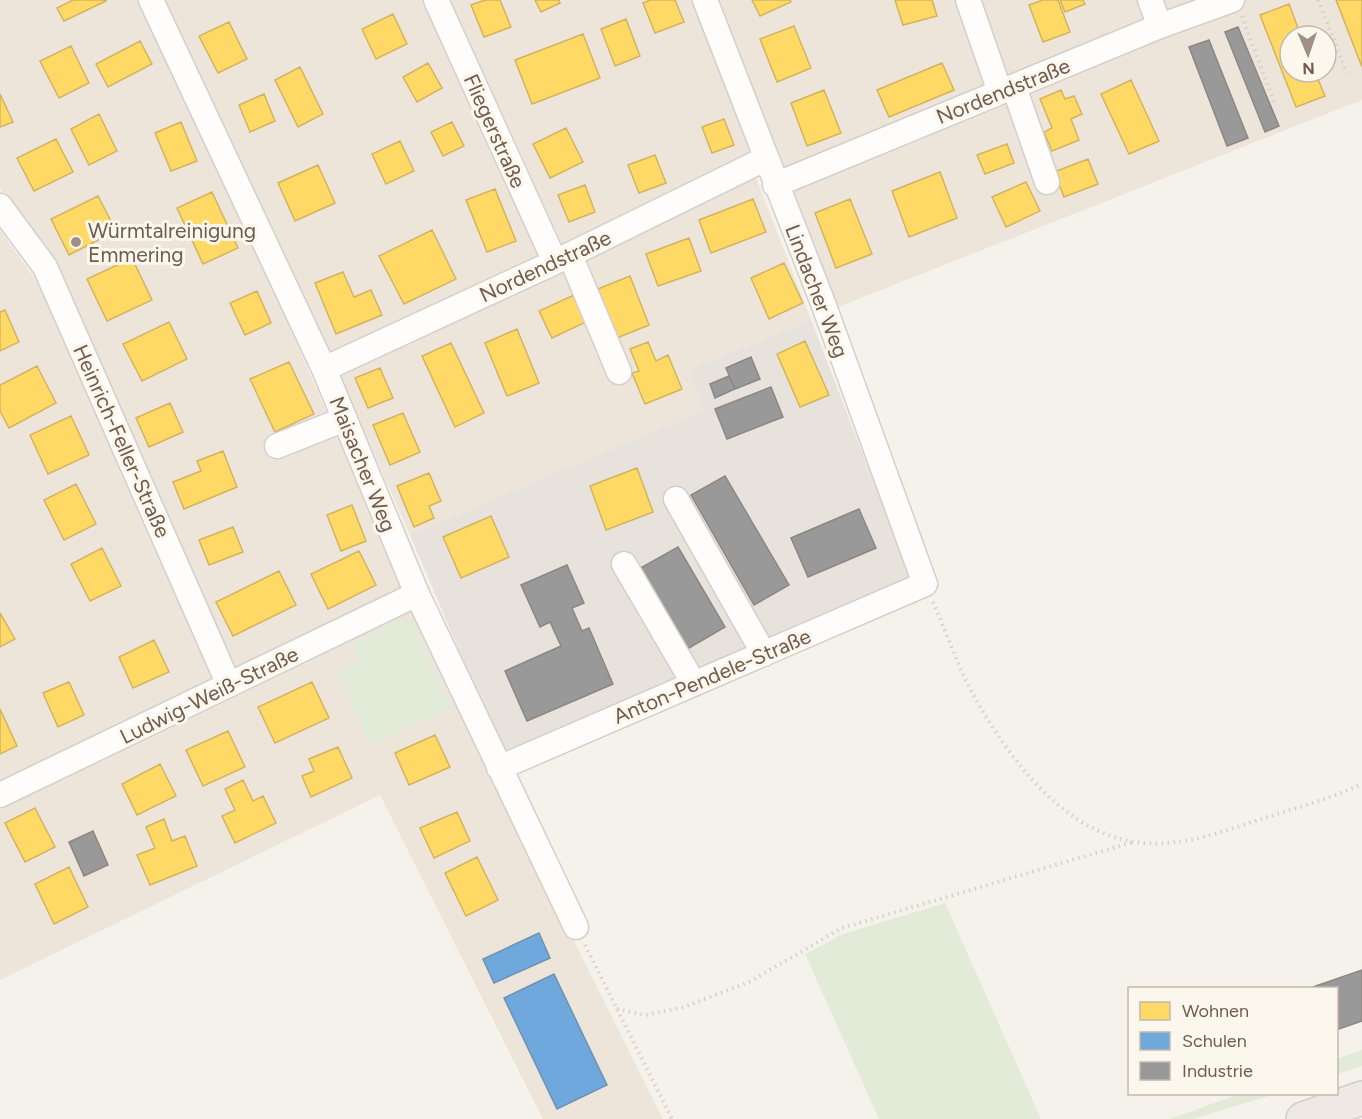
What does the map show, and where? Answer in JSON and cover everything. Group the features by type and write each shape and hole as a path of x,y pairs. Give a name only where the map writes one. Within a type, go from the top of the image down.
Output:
{"highway":[{"path":"1303,1119 1362,1098"}],"street":[{"name":"Maisacher Weg","path":"151,0 324,369 417,594 576,927"},
{"name":"Fliegerstraße","path":"436,0 619,372"},
{"name":"Lindacher Weg","path":"705,0 826,312 925,584"},
{"path":"968,0 1047,182"},
{"path":"1150,0 1160,26"},
{"name":"Nordendstraße","path":"775,185 1160,26 1236,5"},
{"name":"Nordendstraße","path":"324,369 562,259 765,159"},
{"name":"Heinrich-Feller-Straße","path":"0,206 45,267 229,685"},
{"path":"277,446 345,420"},
{"path":"676,499 764,654"},
{"path":"624,564 694,684"},
{"name":"Anton-Pendele-Straße","path":"499,768 925,584"},
{"name":"Ludwig-Weiß-Straße","path":"0,795 417,594"}],"path":[{"path":"1318,0 1347,73"},
{"path":"1236,5 1275,105"},
{"path":"925,584 978,704 1018,764 1055,803 1094,828 1135,842"},
{"path":"617,1009 646,1015 684,1007 749,982 842,928 1135,842 1168,842 1213,835 1362,784"},
{"path":"576,927 672,1119"}],"shaded area":[{"path":"0,0 138,0 257,252 403,588 232,671 51,255 0,189"},
{"path":"164,0 422,0 540,258 328,355"},
{"path":"451,0 1362,0 1362,100 833,309 773,152 564,249"},
{"path":"755,175 811,320 688,370 704,410 410,535 338,372"},
{"path":"0,230 43,290 218,683 0,787"},
{"path":"811,320 912,581 504,756 410,535 704,410 688,370"},
{"path":"411,603 489,771 663,1119 543,1119 380,795 0,980 0,807"}],"green space":[{"path":"398,619 412,621 452,708 371,745 336,672 359,661 352,643"},
{"path":"945,903 1041,1119 879,1119 805,954 843,934"},
{"path":"1362,1050 1362,1066 1338,1074 1338,1059"},
{"path":"1237,1095 1272,1095 1193,1119 1169,1119"}],"building: Wohnen":[{"path":"73,0 106,1 64,21 57,8"},
{"path":"485,0 500,0 511,27 484,37 471,5"},
{"path":"535,0 559,0 560,3 541,12"},
{"path":"650,0 675,0 684,22 655,33 643,3"},
{"path":"752,0 790,0 791,2 760,16"},
{"path":"895,0 932,0 937,16 903,25"},
{"path":"1043,0 1058,0 1070,32 1043,42 1029,5"},
{"path":"1060,0 1083,0 1085,4 1065,12"},
{"path":"1336,0 1362,0 1362,67"},
{"path":"1289,4 1296,24 1278,24 1278,61 1260,15"},
{"path":"393,14 407,44 376,59 362,29"},
{"path":"626,19 640,56 615,66 601,29"},
{"path":"229,22 247,59 218,73 199,36"},
{"path":"794,26 811,68 777,82 760,39"},
{"path":"583,34 600,78 532,104 515,60"},
{"path":"140,41 152,64 108,87 96,64"},
{"path":"71,46 89,83 59,98 40,61"},
{"path":"428,63 442,88 417,102 403,77"},
{"path":"942,63 954,90 889,117 877,90"},
{"path":"300,67 323,114 298,127 275,80"},
{"path":"1131,80 1159,141 1129,154 1101,94"},
{"path":"1287,84 1320,84 1325,96 1296,107"},
{"path":"824,90 841,133 807,146 791,103"},
{"path":"1061,90 1065,99 1074,96 1082,114 1071,119 1079,140 1052,151 1044,132 1052,128 1040,99"},
{"path":"0,94 13,122 0,127"},
{"path":"264,94 275,121 250,132 239,105"},
{"path":"99,114 117,151 89,165 71,129"},
{"path":"724,119 734,145 712,153 702,127"},
{"path":"181,122 197,161 171,171 155,133"},
{"path":"452,122 464,146 443,156 431,132"},
{"path":"566,128 583,162 550,178 533,144"},
{"path":"56,139 73,172 34,191 17,158"},
{"path":"400,141 414,171 386,184 372,154"},
{"path":"1007,144 1014,163 985,174 977,155"},
{"path":"655,155 666,183 639,193 628,165"},
{"path":"1088,159 1098,184 1064,197 1054,172"},
{"path":"318,165 335,203 295,221 278,183"},
{"path":"940,172 957,218 909,237 892,191"},
{"path":"1026,182 1040,211 1006,227 992,197"},
{"path":"585,185 595,212 569,222 558,195"},
{"path":"495,189 516,241 487,252 466,200"},
{"path":"212,192 238,248 203,264 177,208"},
{"path":"98,196 116,231 69,255 51,219"},
{"path":"753,199 766,232 711,253 699,220"},
{"path":"850,199 872,254 836,268 815,213"},
{"path":"432,230 456,279 404,304 379,256"},
{"path":"689,238 701,271 658,286 646,254"},
{"path":"132,258 152,300 107,321 87,279"},
{"path":"784,263 803,303 769,319 751,278"},
{"path":"343,272 354,297 371,290 382,315 336,334 315,283"},
{"path":"630,276 649,325 617,338 598,289"},
{"path":"257,291 271,323 245,335 230,303"},
{"path":"574,295 586,322 552,338 539,311"},
{"path":"5,310 19,342 0,351 0,312"},
{"path":"169,322 187,359 142,381 123,344"},
{"path":"517,329 539,383 507,396 485,343"},
{"path":"805,341 829,395 800,407 777,354"},
{"path":"648,342 656,361 668,355 682,389 645,404 632,373 639,371 630,349"},
{"path":"451,343 484,413 455,427 422,356"},
{"path":"289,362 314,414 275,432 250,379"},
{"path":"37,366 56,403 9,428 0,411 0,385"},
{"path":"380,368 393,398 368,408 355,378"},
{"path":"170,403 183,432 149,447 136,418"},
{"path":"403,413 420,452 390,465 373,425"},
{"path":"71,416 89,455 48,474 30,435"},
{"path":"223,451 237,487 184,509 173,482 201,471 197,461"},
{"path":"637,468 653,512 606,530 590,486"},
{"path":"429,473 441,501 429,506 434,518 414,527 397,486"},
{"path":"76,484 96,524 64,540 44,500"},
{"path":"352,505 366,541 341,551 327,515"},
{"path":"491,516 509,557 461,578 443,537"},
{"path":"233,527 243,552 209,565 199,540"},
{"path":"102,548 121,586 90,601 71,564"},
{"path":"359,551 376,585 328,609 311,574"},
{"path":"279,571 296,605 233,636 216,602"},
{"path":"0,613 15,639 0,647"},
{"path":"154,640 169,672 133,688 119,657"},
{"path":"69,682 84,715 58,727 43,693"},
{"path":"312,682 329,718 275,743 258,707"},
{"path":"0,709 17,746 0,754"},
{"path":"228,731 245,767 203,786 186,750"},
{"path":"435,735 450,767 409,785 395,753"},
{"path":"338,747 352,778 311,797 302,776 314,771 309,759"},
{"path":"160,764 176,796 137,815 122,784"},
{"path":"243,780 253,801 263,796 276,823 235,843 222,816 235,810 225,789"},
{"path":"35,808 55,847 25,862 5,823"},
{"path":"457,812 470,841 434,858 420,828"},
{"path":"164,819 172,841 185,836 197,866 150,885 137,855 155,848 146,827"},
{"path":"477,857 498,900 466,916 445,873"},
{"path":"69,867 88,907 54,924 35,884"}],"building: Schulen":[{"path":"539,933 550,958 494,983 483,959"},
{"path":"554,974 607,1085 557,1109 504,998"}],"building: Industrie":[{"path":"1238,27 1279,126 1265,132 1225,32"},
{"path":"1209,40 1248,138 1227,146 1189,47"},
{"path":"751,357 760,379 735,389 726,368"},
{"path":"729,376 735,389 715,398 710,384"},
{"path":"771,387 783,417 727,439 715,409"},
{"path":"725,476 789,585 754,605 691,495"},
{"path":"859,509 876,548 808,577 791,538"},
{"path":"678,547 725,627 684,651 637,570"},
{"path":"567,565 584,603 572,608 582,631 589,628 613,684 527,721 505,671 561,646 550,622 540,627 521,585"},
{"path":"93,831 108,865 84,876 69,842"},
{"path":"1362,970 1362,1021 1338,1029 1338,987 1313,987"}],"place":[{"name":"Würmtalreinigung Emmering","path":"76,242"}]}
